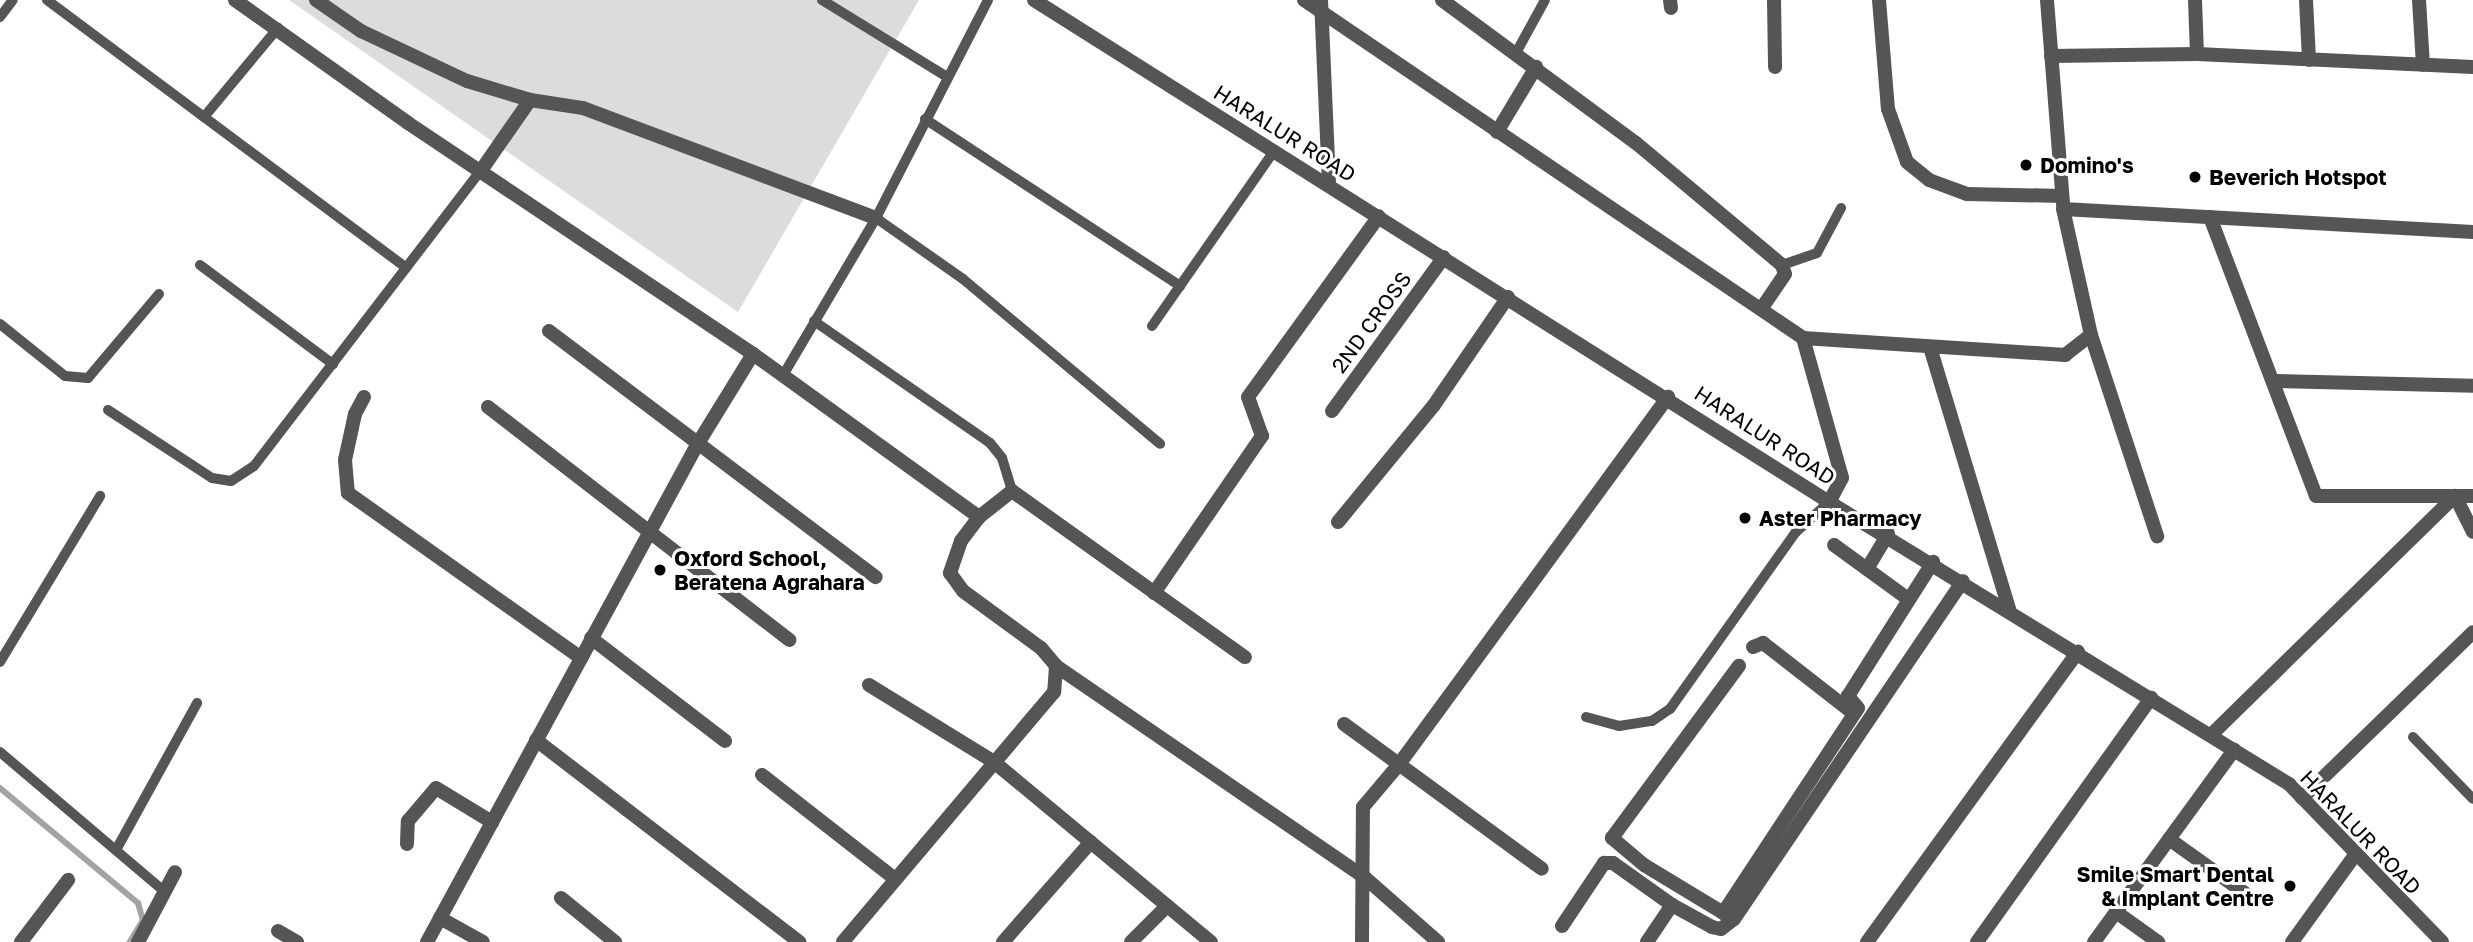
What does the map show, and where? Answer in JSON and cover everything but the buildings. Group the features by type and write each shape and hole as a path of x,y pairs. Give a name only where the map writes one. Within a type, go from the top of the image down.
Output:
{"street":[{"path":"235,0 480,172 753,354 979,517"},
{"path":"316,0 361,31 467,81 530,100 583,108 876,218"},
{"name":"HARALUR ROAD","path":"1034,0 1668,397 1829,502 1888,534 2289,784 2354,855 2442,942"},
{"path":"1304,0 1321,7 1497,132 1803,338 2065,355 2091,335"},
{"path":"1442,0 1536,67 1736,223 1782,265 1785,274 1762,308"},
{"path":"1774,0 1775,67"},
{"path":"1879,0 1888,109 1907,162 1929,180 1967,194 2210,217 2473,232"},
{"path":"2047,0 2063,202 2091,335 2157,536"},
{"path":"2195,0 2197,54"},
{"path":"2306,0 2309,60"},
{"path":"2419,0 2423,65"},
{"path":"1321,7 1329,185"},
{"path":"2051,56 2197,54 2473,67"},
{"path":"1497,132 1536,67"},
{"path":"480,172 530,100"},
{"path":"1154,593 1262,436 1248,397 1379,216"},
{"path":"2210,217 2316,496 2473,496"},
{"name":"2ND CROSS","path":"1332,411 1444,257"},
{"path":"1338,522 1434,405 1508,297"},
{"path":"549,331 697,445 876,577"},
{"path":"1803,338 1842,478 1829,502"},
{"path":"1930,347 2009,610"},
{"path":"427,942 697,445 753,354"},
{"path":"2274,381 2473,386"},
{"path":"364,397 355,414 345,460 348,493 581,659"},
{"path":"1362,942 1363,807 1400,763 1668,397"},
{"path":"488,407 789,640"},
{"path":"1245,657 1012,491 979,517 961,541 950,573 963,591 1041,648 1056,666 1363,876 1438,942"},
{"path":"2455,496 2473,532"},
{"path":"2211,735 2455,496"},
{"path":"1867,569 1888,534"},
{"path":"1834,545 1908,599"},
{"path":"1562,926 1604,863 1613,863 1672,905 1712,927 1721,929 1854,713 1857,706 1848,696 1933,562"},
{"path":"1729,916 1963,581"},
{"path":"2302,798 2473,632"},
{"path":"592,638 725,741"},
{"path":"1753,647 1763,643 1854,713"},
{"path":"1867,942 2078,652"},
{"path":"843,942 1054,692 1056,666"},
{"path":"1729,916 1644,865 1612,838 1739,666"},
{"path":"869,685 994,762 1211,942"},
{"path":"1977,942 2151,698"},
{"path":"1344,724 1542,869"},
{"path":"536,740 799,942"},
{"path":"2094,942 2234,750"},
{"path":"761,775 895,879"},
{"path":"407,844 408,821 436,788 492,822"},
{"path":"2169,839 2246,894"},
{"path":"1003,942 1091,842"},
{"path":"2291,942 2354,855"},
{"path":"138,942 175,873"},
{"path":"21,942 68,880"},
{"path":"561,898 615,942"},
{"path":"1647,942 1672,905"},
{"path":"1131,942 1167,906"},
{"path":"2116,912 2158,942"},
{"path":"440,918 483,942"},
{"path":"278,931 297,942"}],"lane":[{"path":"0,17 13,0"},
{"path":"47,0 406,268"},
{"path":"822,0 947,77"},
{"path":"782,377 876,218 988,0"},
{"path":"1516,53 1545,0"},
{"path":"204,117 278,28"},
{"path":"925,119 1180,286"},
{"path":"1152,326 1274,150"},
{"path":"108,410 212,478 231,481 254,466 480,172"},
{"path":"1782,265 1817,253 1841,208"},
{"path":"876,218 963,279 1160,444"},
{"path":"200,265 333,363"},
{"path":"0,324 65,376 88,378 159,294"},
{"path":"814,321 990,443 1002,458 1012,491"},
{"path":"0,662 100,496"},
{"path":"1586,718 1619,726 1652,721 1670,709 1796,532 1829,502"},
{"path":"116,850 197,703"},
{"path":"2413,737 2473,799"},
{"path":"0,752 165,892"}],"shaded area":[{"path":"289,0 919,0 738,312"}],"waterway":[{"path":"0,788 138,903 143,920 130,942"}],"place":[{"name":"Domino's","path":"2026,165"},
{"name":"Beverich Hotspot","path":"2195,177"},
{"name":"Aster Pharmacy","path":"1745,518"},
{"name":"Oxford School, Beratena Agrahara","path":"660,570"},
{"name":"Smile Smart Dental & Implant Centre","path":"2290,886"}]}
